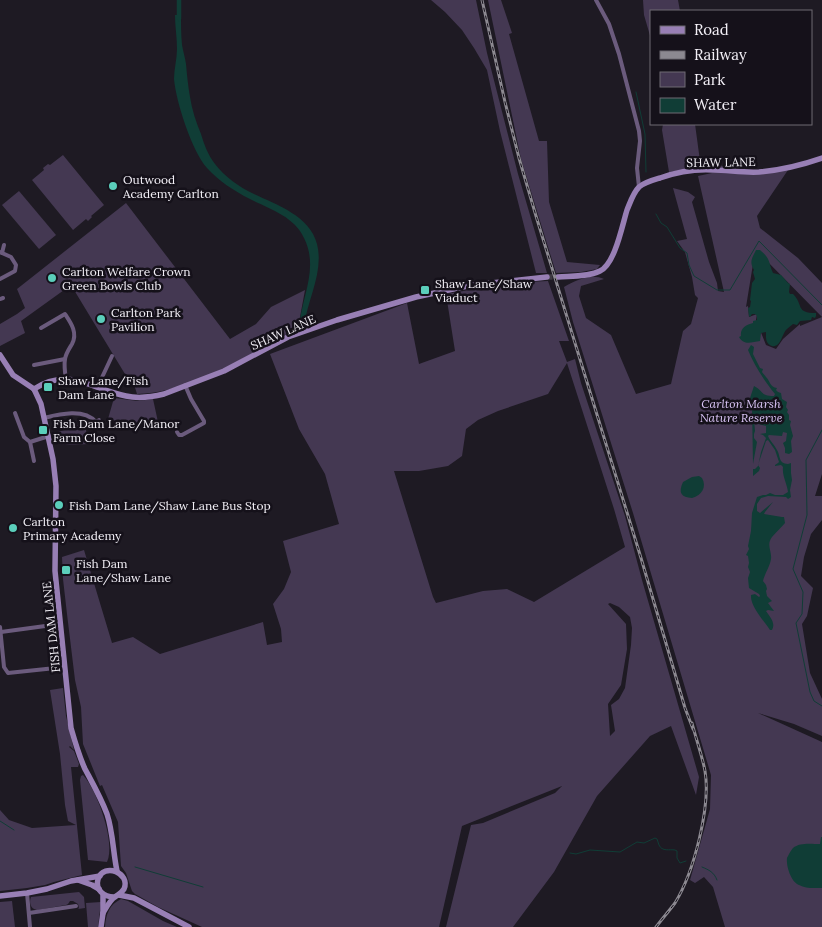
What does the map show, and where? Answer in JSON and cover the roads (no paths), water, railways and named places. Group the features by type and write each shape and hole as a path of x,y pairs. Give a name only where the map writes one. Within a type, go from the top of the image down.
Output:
{"street":[{"path":"558,277 593,274 601,271 608,265 614,255 631,201 639,187 637,168 640,141 639,131 619,54 609,24 596,0"},
{"name":"SHAW LANE","path":"639,187 648,182 677,173 712,170 758,172 822,158"},
{"path":"0,279 14,271 16,265 11,257 1,253 4,245"},
{"name":"SHAW LANE","path":"34,389 40,385 66,379 98,386 119,395 138,398 164,394 224,371 288,337 351,316 416,297 472,285 547,277"},
{"path":"41,328 67,312 74,335 65,359 66,379"},
{"path":"0,355 13,375 34,389"},
{"path":"98,386 112,356"},
{"path":"34,365 65,359"},
{"path":"177,432 179,435 182,435 204,423 185,385"},
{"name":"FISH DAM LANE","path":"34,389 41,404 54,459 56,486 55,571 71,728 77,751 101,799 107,816 113,842 113,858 117,871"},
{"path":"15,413 24,437 30,442 34,461"},
{"path":"44,418 64,413 88,415 97,420 91,426"},
{"path":"30,442 49,436"},
{"path":"1,632 60,624"},
{"path":"0,627 4,667 8,673 65,666"},
{"path":"101,927 103,913 98,883 113,858"},
{"path":"0,896 28,893 111,870 117,871 122,875 125,884 134,898"},
{"path":"78,880 92,885 107,896 134,898 189,927"},
{"path":"103,913 123,890 125,884"},
{"path":"28,893 30,927"},
{"path":"29,913 73,905"}],"water":[{"path":"175,15 181,15 182,45 193,111 205,146 213,161 223,173 248,191 292,213 313,234 319,254 317,275 304,325 299,327 310,271 310,260 304,238 300,230 288,219 227,185 212,173 201,160 190,138 175,89 174,75 177,49"},
{"path":"756,250 760,250 766,256 773,273 781,275 790,284 789,292 796,298 802,310 816,313 815,318 812,317 811,320 800,321 797,325 793,324 785,331 779,343 775,346 767,342 766,332 761,333 760,341 751,343 743,342 739,337 744,327 757,320 755,314 749,316 748,308 751,301 752,283 755,279 751,262"},
{"path":"751,345 754,347 753,354 760,368 763,369 762,373 771,385 781,393 782,399 787,402 786,407 789,420 791,421 790,425 793,436 791,441 792,452 789,454 785,453 783,443 786,441 787,433 783,432 782,436 768,436 777,450 781,461 788,464 791,463 791,497 788,499 786,497 768,496 761,498 757,504 757,511 760,513 773,502 764,514 784,517 785,523 770,540 771,559 763,581 766,585 767,596 772,601 768,603 774,611 766,611 773,622 772,630 770,630 758,613 751,599 751,595 760,596 749,588 748,578 750,572 748,556 746,555 749,549 752,513 757,497 770,493 783,495 788,492 783,467 781,465 775,466 779,462 775,450 768,440 759,463 766,438 760,434 766,433 766,426 758,424 765,423 765,416 762,415 754,420 754,438 757,442 753,464 752,407 750,398 754,386 766,395 774,396 775,394 750,356 748,350"},
{"path":"758,465 759,471 753,476 753,469"},
{"path":"699,476 704,484 701,493 692,498 681,494 683,482 692,477"},
{"path":"821,837 822,888 802,886 791,877 787,858 796,846 820,844"}],"waterway":[{"path":"179,0 179,19"},
{"path":"636,92 645,134 646,172"},
{"path":"656,214 680,248 687,253 689,265 694,276 717,290 730,290 759,241 822,305"},
{"path":"822,430 806,460 807,515 793,569 803,592 802,614 796,623 810,692 814,701 822,706"},
{"path":"0,821 14,830"},
{"path":"570,853 576,854 590,850 620,852 637,842 644,843 655,838 662,849 677,851 677,858 680,863 686,861"},
{"path":"135,867 203,887"},
{"path":"702,867 713,873 717,880"}],"tunnel":[{"path":"547,277 558,277"}],"railway":[{"path":"482,0 519,158 685,708 693,729"},
{"path":"656,927 675,903 682,890 689,874 703,820 706,802 705,771 692,723"}],"place":[{"name":"Outwood Academy Carlton","path":"113,186"},
{"name":"Carlton Welfare Crown Green Bowls Club","path":"52,278"},
{"name":"Shaw Lane/Shaw Viaduct","path":"425,290"},
{"name":"Carlton Park Pavilion","path":"101,319"},
{"name":"Shaw Lane/Fish Dam Lane","path":"48,387"},
{"name":"Fish Dam Lane/Manor Farm Close","path":"43,430"},
{"name":"Fish Dam Lane/Shaw Lane Bus Stop","path":"59,505"},
{"name":"Carlton Primary Academy","path":"13,528"},
{"name":"Fish Dam Lane/Shaw Lane","path":"66,570"}],"park label":[{"name":"Carlton Marsh Nature Reserve","path":"741,410"}]}
